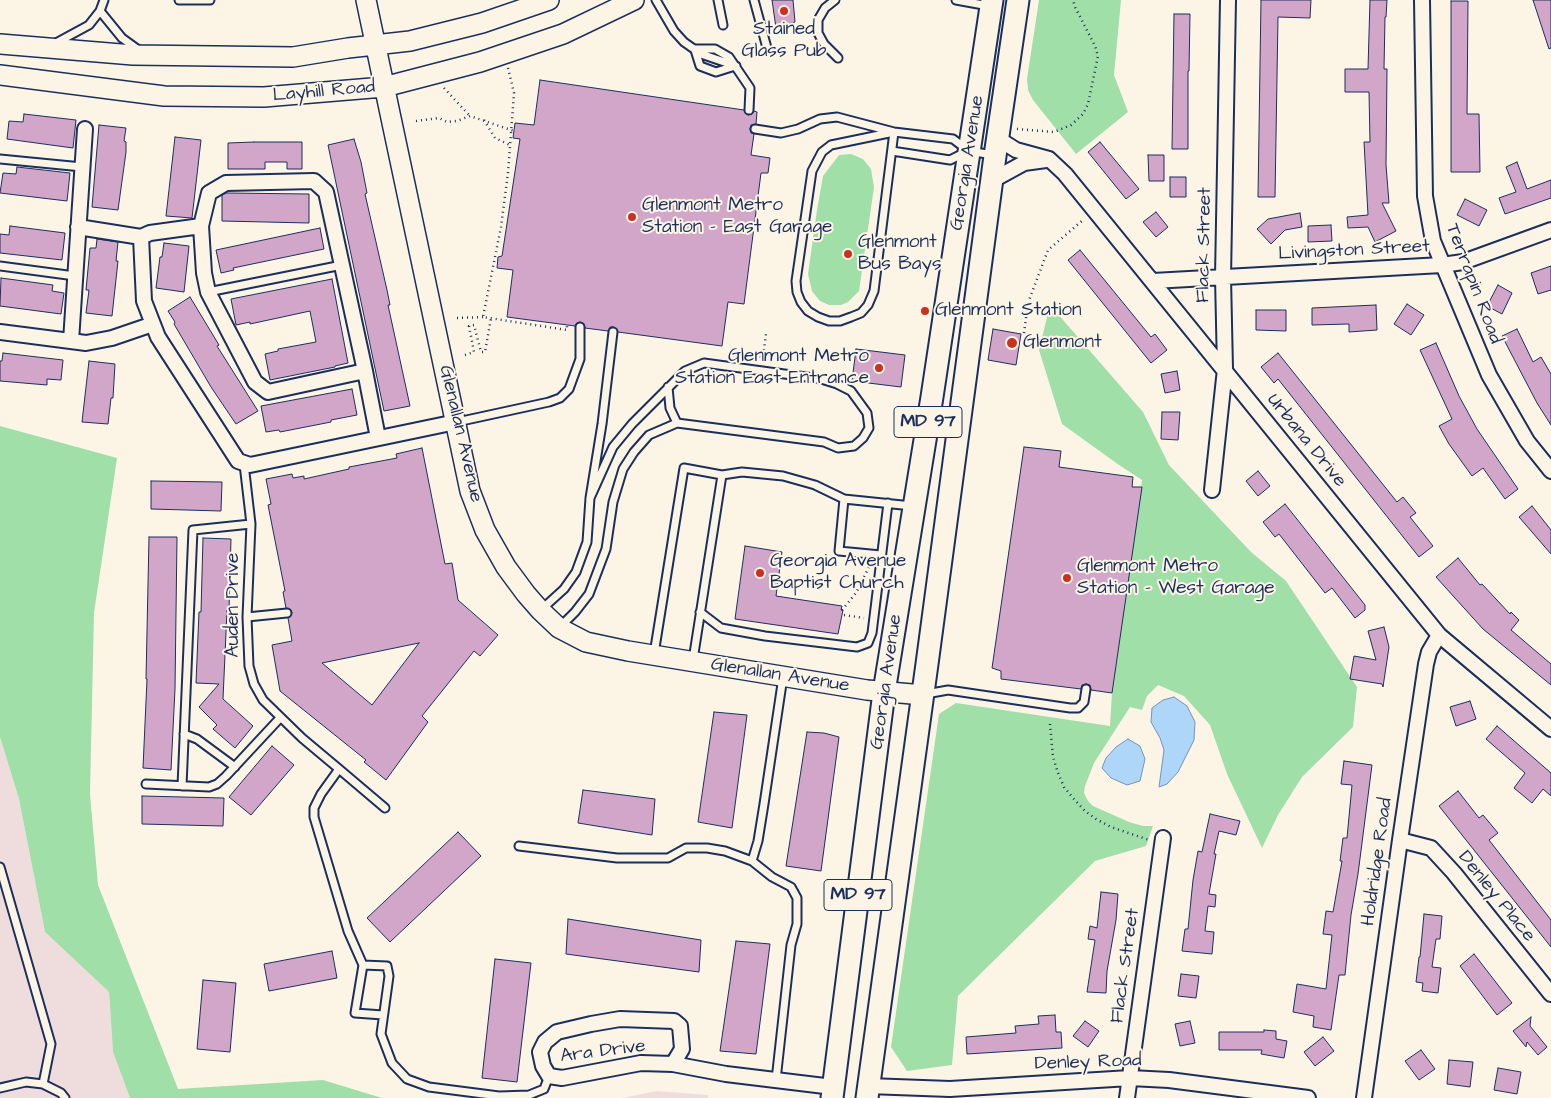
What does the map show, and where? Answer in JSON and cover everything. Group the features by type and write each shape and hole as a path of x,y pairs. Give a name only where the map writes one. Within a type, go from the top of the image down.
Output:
{"main road":[{"name":"Glenallan Avenue","path":"366,0 470,491 485,530 506,567 540,610 559,628 586,642 692,662 884,692 923,695"},
{"name":"Layhill Road","path":"0,44 146,55 293,57 410,41 482,23 549,0"},
{"name":"Layhill Road","path":"0,76 164,96 264,97 384,87 480,62 563,34 634,0"},
{"name":"Georgia Avenue","path":"868,1092 991,181 1018,0"},
{"name":"Georgia Avenue","path":"833,1092 884,692 961,215 969,150 992,4"}],"street":[{"name":"Flack Street","path":"1212,490 1224,370 1223,277 1228,0"},
{"name":"Terrapin Road","path":"1422,0 1425,196 1433,241 1488,375 1527,441 1551,471"},
{"path":"71,341 85,129"},
{"name":"Urbana Drive","path":"996,147 1049,159 1065,174 1439,635 1551,729"},
{"path":"991,181 1024,163 1049,159"},
{"path":"364,371 268,392 255,382 208,292 204,273 201,226 209,193 226,183 314,182 326,192 342,265 378,438"},
{"path":"78,227 142,237 150,233 201,226"},
{"name":"Livingston Street","path":"1153,281 1442,265 1463,262 1551,230"},
{"path":"142,237 144,301 158,337 238,462 250,465 456,422"},
{"path":"0,332 86,343 112,338 153,324"},
{"name":"Holdridge Road","path":"1364,1098 1426,664 1429,652 1439,635"},
{"name":"Flack Street","path":"1127,1098 1163,838"},
{"name":"Denley Place","path":"1400,840 1431,848 1454,873 1551,994"},
{"name":"Ara Drive","path":"673,1064 682,1049 680,1026 674,1021 620,1018 557,1032 545,1042 540,1052 543,1066 549,1076 562,1078 641,1063 673,1064 726,1074 776,1080 833,1092"},
{"name":"Denley Road","path":"868,1092 1130,1078 1169,1080 1308,1098"}],"lane":[{"path":"48,48 89,25 100,11 104,0"},
{"path":"179,0 210,0"},
{"path":"656,0 674,30 684,42 701,54 736,66 750,88 749,110"},
{"path":"718,0 723,25"},
{"path":"754,0 767,48"},
{"path":"835,0 825,8 818,20 818,33 824,44 838,58"},
{"path":"956,0 992,4"},
{"path":"100,11 122,38 146,55"},
{"path":"695,49 700,66 716,72 736,66"},
{"path":"755,129 781,133 820,119 838,117 894,132"},
{"path":"894,132 874,291 868,305 861,313 840,321 829,321 818,317 808,311 801,302 796,282 812,171 822,152 830,145 894,132"},
{"name":"Urbana Drive","path":"894,132 953,140 969,150 996,147"},
{"path":"892,151 950,160 969,150"},
{"path":"0,159 82,167"},
{"path":"208,292 342,265"},
{"path":"0,266 75,276"},
{"path":"456,422 560,398 569,389 580,359 580,327"},
{"path":"540,610 564,589 576,572 587,542 590,498 602,424 613,332"},
{"path":"559,628 589,594 606,549 613,502 623,469 634,452 649,435 677,423 824,442 838,448 854,446 863,438 869,428 867,413 851,391 821,379 704,363 685,371 632,424 613,447 590,498"},
{"path":"668,387 670,408 677,423"},
{"name":"Auden Drive","path":"244,464 250,524 247,617 249,666 254,684 263,700 280,718 385,808"},
{"path":"654,655 684,468 722,475 742,472 783,476 815,485 844,499 915,506"},
{"path":"692,662 722,475"},
{"path":"844,499 839,551 879,555"},
{"path":"700,612 721,628 856,647 868,643 872,633 879,555 888,503"},
{"path":"182,786 193,530 250,524"},
{"path":"247,617 287,613"},
{"path":"752,861 758,841 783,676"},
{"path":"923,695 948,690 1078,708 1084,702 1086,689"},
{"path":"146,784 209,787 217,784 280,718"},
{"path":"184,734 197,738 235,767"},
{"path":"339,769 321,794 314,808 314,817 348,931 363,965 355,1013 383,1015"},
{"path":"519,846 617,858 668,858 686,848 707,848 725,851 752,861 772,877 790,887 796,898 797,924 791,945 776,1080"},
{"path":"0,867 51,1044 43,1084"},
{"path":"363,965 387,966 389,976 381,1034 392,1063 407,1079 429,1087 499,1096 529,1095 544,1089 549,1076"},
{"path":"0,1088 26,1082 43,1084 61,1093 65,1098"}],"path":[{"path":"1016,150 1017,129 1054,132 1071,125 1082,114 1088,104 1098,56 1095,46 1075,7 1074,0"},
{"path":"483,317 501,227 513,130 514,93 508,68"},
{"path":"441,85 470,116 513,130"},
{"path":"416,121 439,118 448,122 470,116"},
{"path":"484,120 495,138 510,145"},
{"path":"1024,333 1028,303 1048,250 1083,220"},
{"path":"457,318 483,317 566,330 567,325"},
{"path":"465,354 474,352 469,326 474,325 481,352 485,352 491,318"},
{"path":"745,354 763,357 766,334"},
{"path":"842,610 856,593 879,555"},
{"path":"844,615 871,618"},
{"path":"1050,724 1053,757 1064,787 1073,798 1085,811 1096,819 1124,832 1145,838 1161,854"}],"shaded area":[{"path":"0,737 19,799 45,932 109,992 113,1052 130,1098 0,1098"},
{"path":"657,1091 708,1095 708,1098 622,1098"}],"green space":[{"path":"1039,0 1121,0 1114,75 1128,112 1076,154 1033,100 1028,90 1027,79"},
{"path":"851,154 863,159 871,169 874,187 859,291 848,302 841,305 829,305 820,301 812,291 808,274 817,210 823,176 839,155"},
{"path":"1050,305 1143,412 1169,465 1251,552 1286,581 1357,687 1353,727 1302,777 1278,815 1262,848 1227,774 1210,725 1184,696 1158,685 1147,696 1142,710 1130,707 1094,763 1084,793 1093,806 1129,822 1143,826 1153,826 1146,846 1095,861 958,996 952,1065 907,1071 891,1047 939,714 956,703 1110,726 1112,693 1142,480 1062,424 1039,350"},
{"path":"0,426 117,458 94,613 90,794 98,885 178,1089 323,1080 382,1098 130,1098 113,1052 109,992 45,932 19,799 0,737"}],"water":[{"path":"1174,697 1187,706 1195,722 1194,740 1178,772 1167,784 1159,787 1164,750 1151,722 1152,708 1163,700"},
{"path":"1128,739 1140,746 1145,759 1140,781 1127,785 1111,778 1102,768 1106,758 1116,747"}],"building":[{"name":"Stained Glass Pub","path":"772,0 793,0 795,22 776,28"},
{"path":"1261,0 1311,0 1310,18 1278,17 1275,197 1258,197"},
{"path":"1370,0 1387,0 1384,69 1387,69 1386,165 1389,203 1382,203 1396,231 1375,242 1368,227 1348,228 1347,217 1368,215 1364,142 1370,142 1369,92 1345,92 1345,69 1368,69"},
{"path":"1533,0 1551,0 1551,48 1549,49"},
{"path":"1451,1 1468,1 1467,114 1479,114 1480,172 1451,172"},
{"path":"1174,14 1190,14 1188,149 1172,149"},
{"name":"Glenmont Metro Station - East Garage","path":"540,80 744,110 748,115 754,111 757,112 756,124 751,125 750,129 751,133 754,134 751,155 770,158 768,173 761,173 744,304 728,302 722,346 618,332 614,327 610,327 608,331 585,328 584,324 580,322 575,326 507,317 513,270 497,268 498,257 502,256 520,139 513,138 515,123 534,125"},
{"path":"24,114 76,120 73,148 7,139 9,121 23,122"},
{"path":"99,125 126,128 124,141 126,142 126,152 118,210 92,207"},
{"path":"175,137 201,140 192,218 166,216"},
{"path":"354,139 361,162 367,193 365,194 387,290 390,305 388,305 410,406 384,411 328,145"},
{"path":"302,142 302,169 287,169 287,162 265,162 265,169 228,169 228,143"},
{"path":"1100,142 1139,189 1126,199 1088,152"},
{"path":"1148,155 1164,155 1164,181 1149,181"},
{"path":"1517,162 1527,189 1551,180 1551,198 1505,214 1499,198 1516,192 1506,167"},
{"path":"17,167 70,173 67,201 0,193 3,173 16,174"},
{"path":"1170,177 1186,177 1186,197 1170,197"},
{"path":"226,193 309,194 309,223 222,221 222,195"},
{"path":"1465,199 1487,210 1479,226 1457,215"},
{"path":"1156,212 1168,227 1156,237 1143,222"},
{"path":"1300,213 1302,227 1285,230 1271,244 1257,229 1268,219"},
{"path":"1331,225 1332,241 1308,242 1308,226"},
{"path":"10,226 65,233 62,260 0,253 0,234 9,235"},
{"path":"320,228 324,249 233,268 234,270 221,273 216,250"},
{"path":"97,239 118,242 116,261 118,261 112,316 86,313 89,290 86,290 90,248 96,248"},
{"path":"164,243 189,246 184,292 156,288"},
{"path":"1080,250 1151,337 1155,334 1167,350 1151,363 1068,260"},
{"path":"1551,266 1551,290 1538,294 1531,273"},
{"path":"1,278 53,285 52,291 64,293 61,314 0,306"},
{"path":"332,279 348,363 270,380 265,354 278,351 278,349 316,342 310,311 250,324 250,322 236,325 231,299"},
{"path":"1498,285 1512,293 1502,314 1487,306"},
{"path":"190,297 219,345 217,346 258,411 236,424 211,387 168,311"},
{"path":"1407,304 1424,315 1411,335 1394,324"},
{"path":"1376,305 1377,330 1349,332 1349,324 1312,325 1312,308"},
{"path":"1256,310 1286,310 1286,331 1256,330"},
{"path":"993,329 1021,334 1016,365 988,360"},
{"path":"1517,329 1533,362 1541,357 1551,374 1551,425 1537,403 1502,336"},
{"path":"1436,343 1459,396 1477,429 1518,489 1505,499 1483,468 1472,476 1449,444 1439,426 1452,419 1420,350"},
{"name":"Glenmont Metro Station East Entrance","path":"856,349 905,355 901,387 852,381"},
{"path":"3,353 63,360 61,380 47,379 47,385 0,381 0,361 2,361"},
{"path":"1278,353 1397,502 1403,497 1416,513 1410,517 1433,546 1419,557 1278,379 1274,383 1261,367"},
{"path":"89,361 115,364 113,398 111,398 108,424 82,422"},
{"path":"1177,371 1180,390 1165,393 1161,374"},
{"path":"352,389 357,415 280,432 279,430 266,432 261,406"},
{"path":"1162,412 1180,412 1178,440 1161,439"},
{"name":"Glenmont Metro Station - West Garage","path":"1024,447 1061,451 1059,467 1133,477 1132,487 1142,487 1112,693 1091,690 1090,685 1086,684 1082,685 1081,689 1001,679 1001,671 992,668"},
{"path":"422,448 445,564 452,563 458,600 498,635 480,656 474,651 422,716 428,722 386,780 364,762 366,760 280,691 272,645 292,641 288,618 292,613 291,610 286,608 283,592 285,591 268,505 271,504 266,479 292,474 293,478 304,476 304,479 349,469 349,467 397,458 396,454","holes":["419,643 372,705 322,663"]},
{"path":"1258,471 1270,486 1258,496 1246,481"},
{"path":"151,481 222,482 221,511 151,509"},
{"path":"1285,504 1365,605 1365,610 1355,618 1332,588 1325,593 1279,534 1275,537 1263,522"},
{"path":"1532,506 1551,530 1551,554 1519,517"},
{"path":"149,537 177,537 175,689 171,770 143,768 147,679"},
{"path":"203,538 231,539 229,610 227,610 223,699 253,726 235,748 213,729 217,725 199,707 219,684 196,683 199,612 201,612"},
{"name":"Georgia Avenue Baptist Church","path":"745,546 782,552 776,596 842,606 841,610 843,610 838,634 735,619"},
{"path":"1458,558 1480,585 1482,584 1510,614 1511,612 1519,620 1511,630 1551,664 1551,685 1483,629 1436,577"},
{"path":"1384,627 1389,647 1383,687 1382,684 1350,679 1354,656 1376,660 1368,631"},
{"path":"1470,701 1476,719 1456,726 1450,707"},
{"path":"714,712 747,715 732,828 698,822"},
{"path":"1497,726 1551,773 1551,796 1543,789 1532,803 1514,788 1525,773 1486,739"},
{"path":"807,732 824,733 839,737 821,871 786,866"},
{"path":"272,746 294,765 251,815 229,797"},
{"path":"1344,761 1372,765 1351,915 1345,975 1339,975 1331,1030 1313,1027 1314,1016 1293,1012 1297,984 1326,989 1332,935 1323,934 1326,911 1333,912 1342,861 1340,861 1343,838 1347,838 1352,785 1341,784"},
{"path":"583,790 655,799 652,835 578,823"},
{"path":"1458,791 1479,818 1483,815 1498,833 1489,840 1551,920 1551,947 1439,806"},
{"path":"142,796 224,798 223,826 142,824"},
{"path":"1210,814 1240,821 1236,835 1219,831 1214,854 1216,854 1209,894 1216,895 1215,907 1208,906 1205,931 1214,932 1212,954 1182,951 1185,929 1188,929 1198,851 1202,852"},
{"path":"458,832 481,856 390,942 367,918"},
{"path":"1101,892 1118,894 1116,920 1107,971 1106,993 1087,992 1095,940 1088,939 1090,926 1097,928"},
{"path":"1424,914 1442,916 1440,939 1436,939 1432,967 1441,968 1438,993 1422,991 1423,983 1416,982"},
{"path":"568,919 701,940 699,972 566,954"},
{"path":"736,941 770,944 756,1054 720,1051"},
{"path":"332,951 337,978 269,991 264,964"},
{"path":"1474,954 1512,1003 1497,1015 1460,966"},
{"path":"495,959 531,963 517,1082 482,1078"},
{"path":"1181,974 1199,976 1196,998 1178,996"},
{"path":"203,980 236,983 230,1052 197,1049"},
{"path":"1055,1015 1056,1032 1061,1032 1062,1048 967,1054 966,1037 1016,1033 1015,1026 1039,1024 1038,1016"},
{"path":"1531,1017 1530,1026 1547,1047 1538,1055 1527,1042 1526,1047 1513,1031"},
{"path":"1085,1021 1099,1031 1088,1047 1073,1036"},
{"path":"1190,1021 1195,1043 1180,1046 1175,1024"},
{"path":"1264,1030 1276,1031 1276,1039 1287,1041 1284,1058 1261,1054 1262,1050 1219,1050 1219,1032 1264,1032"},
{"path":"1323,1037 1334,1051 1315,1066 1304,1052"},
{"path":"1421,1050 1435,1069 1419,1080 1405,1061"},
{"path":"1449,1060 1473,1062 1470,1087 1447,1084"},
{"path":"1498,1068 1521,1072 1517,1094 1494,1090"}],"place":[{"name":"Stained Glass Pub","path":"784,11"},
{"name":"Glenmont Metro Station - East Garage","path":"632,217"},
{"name":"Glenmont Bus Bays","path":"848,254"},
{"name":"Glenmont Station","path":"925,311"},
{"name":"Glenmont","path":"1012,343"},
{"name":"Glenmont Metro Station East Entrance","path":"879,368"},
{"name":"Georgia Avenue Baptist Church","path":"760,573"},
{"name":"Glenmont Metro Station - West Garage","path":"1067,578"}]}
